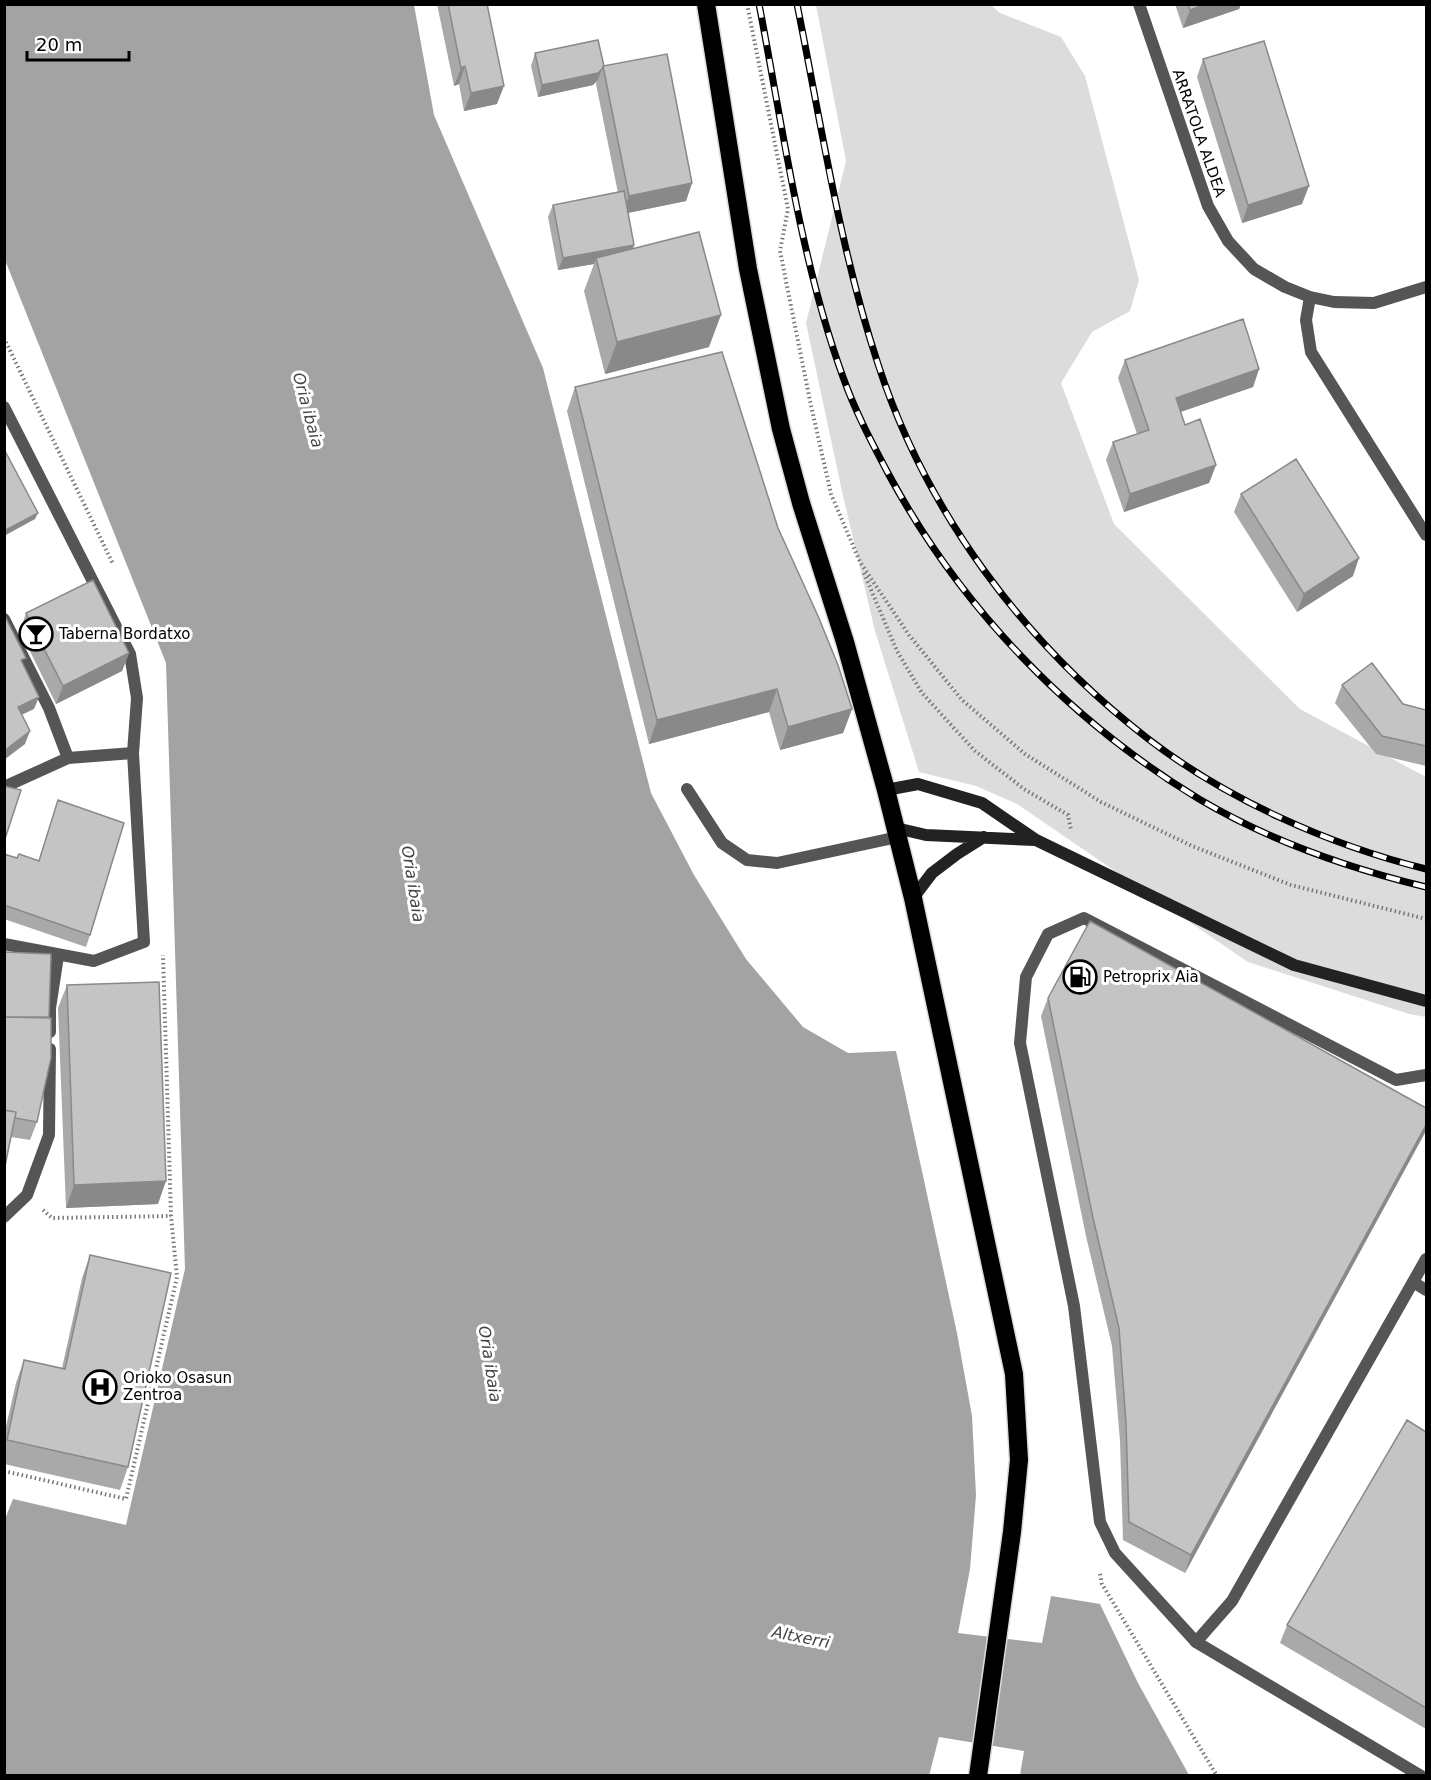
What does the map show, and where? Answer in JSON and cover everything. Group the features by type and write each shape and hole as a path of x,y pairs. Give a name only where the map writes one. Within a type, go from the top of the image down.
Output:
{"highway":[{"path":"706,4 748,269 781,429 801,503 845,642 897,833 913,898 1014,1374 1019,1460 1012,1532 978,1776"}],"street":[{"name":"ARRATOLA ALDEA","path":"1139,4 1208,206 1228,241 1254,269 1285,287 1310,297 1334,302 1374,303 1426,287"},
{"path":"1310,297 1306,320 1311,352 1426,536"},
{"path":"4,407 130,654 137,698 133,753 144,942 94,961 4,944"},
{"path":"4,619 49,708 68,758"},
{"path":"4,787 68,758 133,753"},
{"path":"886,790 918,784 982,803 1036,840 1294,965 1426,1001"},
{"path":"687,789 722,843 747,860 777,863 897,833 1036,840"},
{"path":"913,898 932,873 984,837"},
{"path":"1421,1776 1196,1642 1115,1554 1100,1522 1074,1306 1020,1043 1026,977 1048,934 1084,918 1396,1080 1426,1075"},
{"path":"4,1217 27,1195 50,1135 50,1008 58,956"},
{"path":"1196,1642 1232,1600 1426,1259"},
{"path":"1413,1282 1426,1290"}],"path":[{"path":"747,4 788,209 780,250 831,494 897,651 922,693 975,752 1023,789 1068,815 1072,833"},
{"path":"4,356 11,353"},
{"path":"860,562 909,635 962,700 1025,754 1101,802 1192,846 1291,885 1426,919"},
{"path":"4,1471 126,1499 177,1277 171,1216 163,953"},
{"path":"27,1195 52,1218 171,1216"},
{"path":"1115,1554 1098,1564 1102,1584 1217,1776"}],"shaded area":[{"path":"816,5 991,5 1000,13 1061,37 1085,76 1139,280 1130,311 1092,332 1061,383 1114,524 1300,709 1426,777 1426,1017 1409,1014 1248,962 1017,804 976,786 919,772 875,631 806,323 846,161"}],"water":[{"path":"5,5 414,5 434,115 543,368 651,793 694,875 746,959 803,1027 848,1053 896,1051 957,1333 972,1416 976,1495 970,1569 958,1633 1042,1643 1051,1596 1100,1604 1138,1683 1189,1775 1020,1775 1024,1751 939,1737 929,1776 5,1775 5,1519 13,1499 126,1525 185,1269 166,663 5,260"}],"building":[{"path":"448,4 487,4 504,86 471,93 465,66 461,68"},
{"path":"1188,4 1206,4 1190,10"},
{"path":"598,40 604,66 598,73 542,85 535,53"},
{"path":"1264,41 1309,186 1248,205 1203,59"},
{"path":"667,54 692,183 629,196 603,66"},
{"path":"624,191 634,245 563,258 553,205"},
{"path":"699,232 721,315 617,342 596,258"},
{"path":"1243,319 1259,369 1176,398 1185,425 1200,419 1216,465 1130,494 1113,442 1149,430 1125,360"},
{"path":"722,352 778,528 818,616 838,665 852,709 788,727 777,689 657,720 575,387"},
{"path":"4,449 38,513 4,531"},
{"path":"1296,459 1359,558 1304,594 1241,494"},
{"path":"93,580 129,653 63,686 26,613"},
{"path":"4,614 26,658 21,660 39,697 18,707 30,731 4,751"},
{"path":"1372,663 1403,704 1426,710 1426,746 1382,736 1342,685"},
{"path":"4,786 21,790 4,842"},
{"path":"58,800 124,823 90,935 4,905 4,854 17,858 19,854 39,861"},
{"path":"1090,921 1426,1108 1426,1125 1191,1555 1129,1522 1126,1423 1119,1328 1093,1218 1048,998"},
{"path":"4,952 51,954 49,1017 4,1017"},
{"path":"159,982 166,1181 74,1185 67,985"},
{"path":"4,1017 51,1018 51,1058 37,1122 15,1118 16,1112 4,1110"},
{"path":"4,1110 16,1112 4,1171"},
{"name":"Orioko Osasun Zentroa","path":"90,1255 171,1273 128,1467 7,1440 24,1360 65,1369"},
{"path":"1407,1420 1426,1432 1426,1708 1287,1625"}],"railway":[{"path":"759,4 804,240 828,332 843,377 858,415 889,475 918,524 950,571 984,615 1022,657 1063,697 1151,768 1225,814 1281,840 1338,862 1426,887"},
{"path":"797,4 842,231 878,364 898,419 923,472 984,571 1020,617 1102,701 1178,760 1244,800 1316,833 1389,859 1426,869"}],"place":[{"name":"Taberna Bordatxo","path":"36,634"},
{"name":"Petroprix Aia","path":"1080,977"},
{"name":"Orioko Osasun Zentroa","path":"100,1387"}],"water label":[{"name":"Oria ibaia","path":"308,410"},
{"name":"Oria ibaia","path":"413,884"},
{"name":"Oria ibaia","path":"490,1364"},
{"name":"Altxerri","path":"801,1637"}]}
